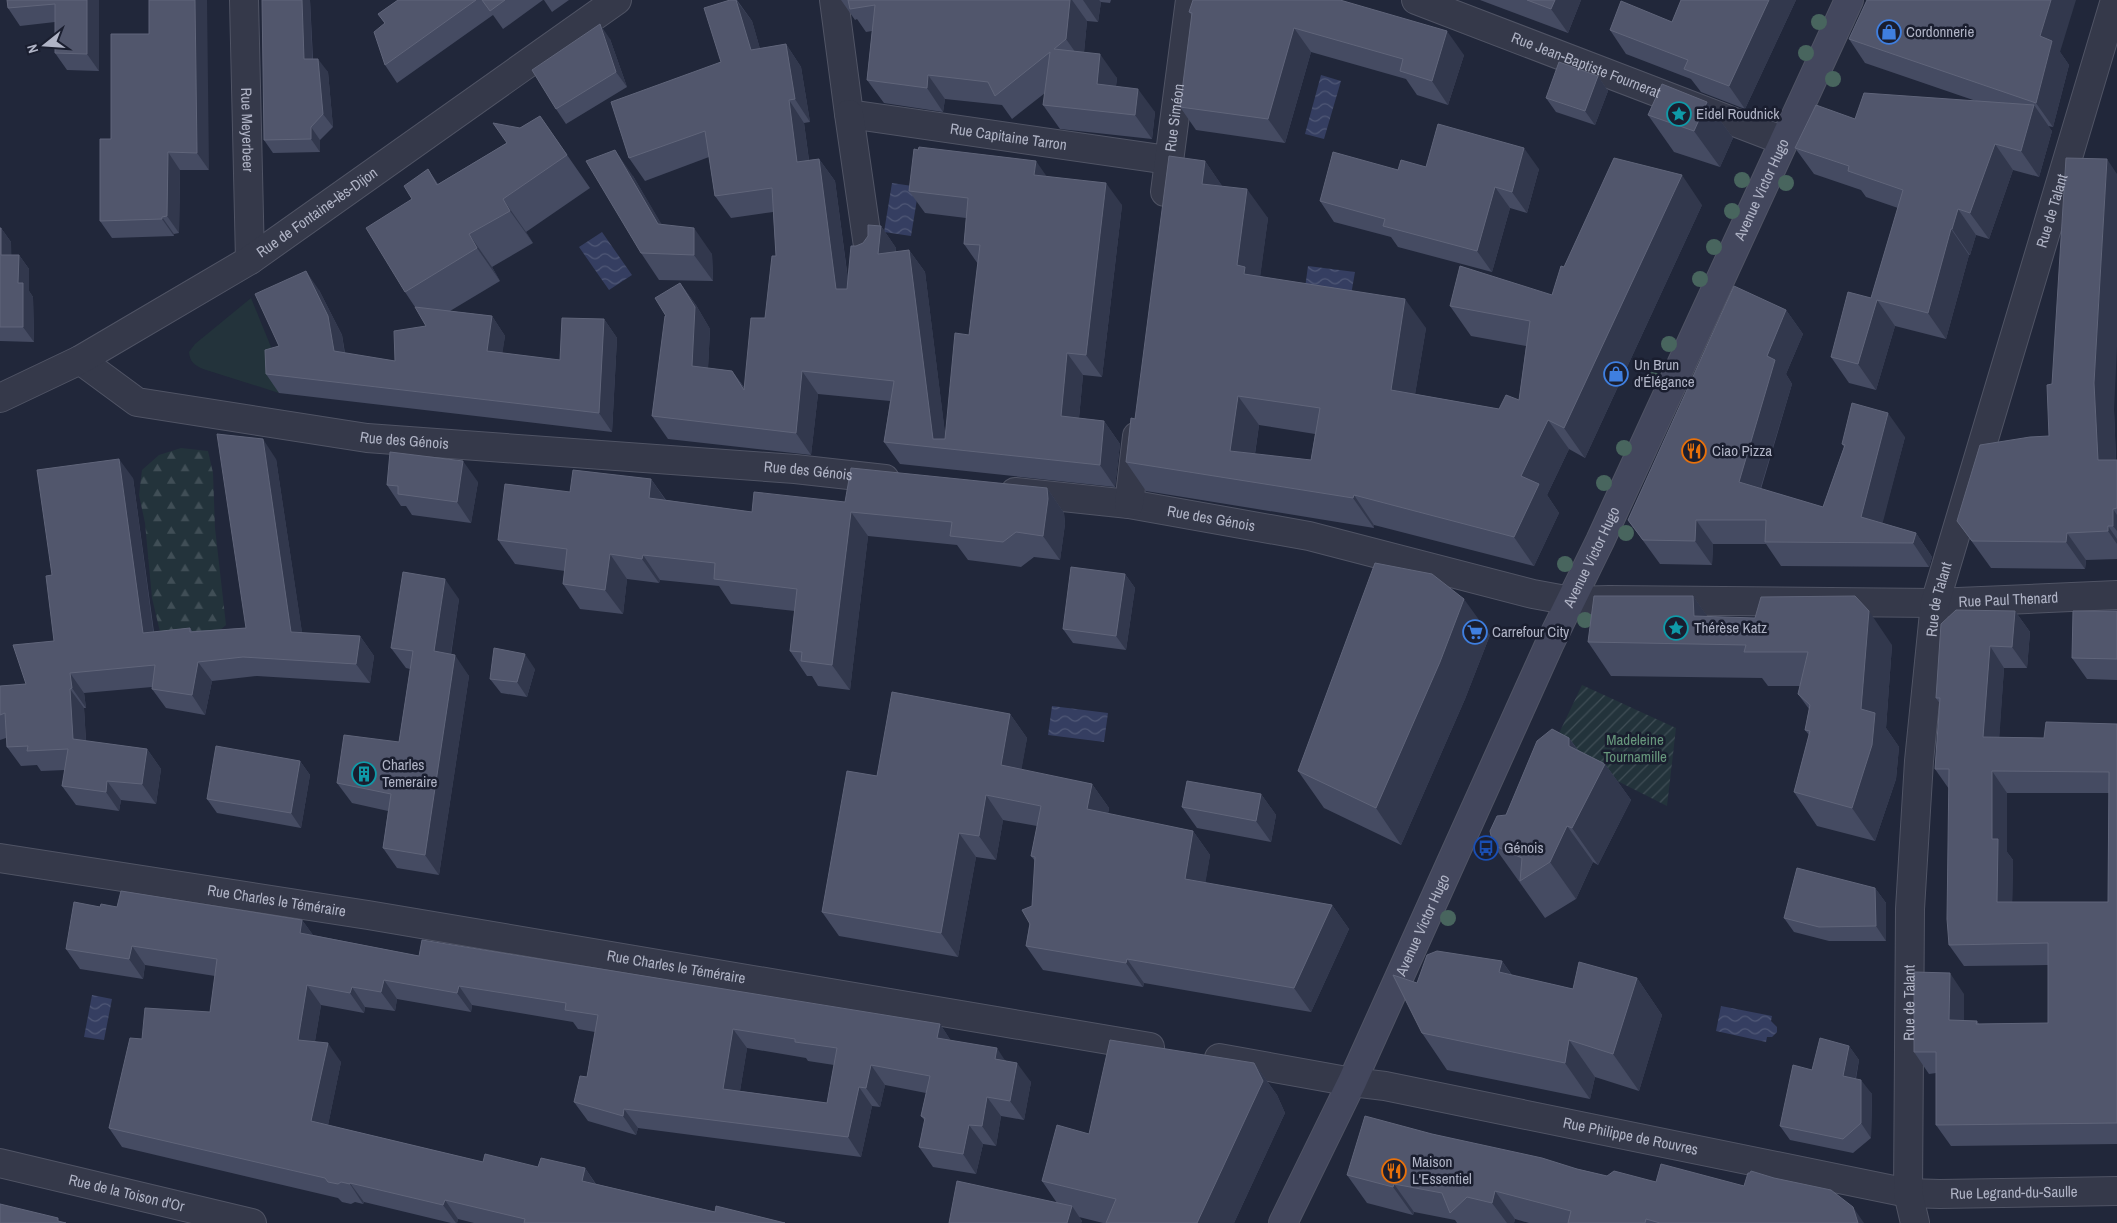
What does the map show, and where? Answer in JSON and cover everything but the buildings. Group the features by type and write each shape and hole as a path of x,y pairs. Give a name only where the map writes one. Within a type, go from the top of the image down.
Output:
{"main road":[{"name":"Avenue Victor Hugo","path":"1283,1223 1352,1082 1549,645 1849,0"}],"street":[{"name":"Rue Meyerbeer","path":"244,0 250,260"},
{"name":"Rue de Fontaine-lès-Dijon","path":"0,398 80,360 250,260 618,0"},
{"path":"834,0 869,253"},
{"name":"Rue Siméon","path":"1162,219 1168,160 1190,0"},
{"name":"Rue Jean-Baptiste Fournerat","path":"1416,0 1784,141"},
{"name":"Rue de Talant","path":"1915,1223 1908,1193 1910,909 1919,761 1935,603 2115,0"},
{"name":"Rue Capitaine Tarron","path":"849,114 1168,160"},
{"name":"Rue des Génois","path":"80,360 137,402 367,438 795,469 913,482"},
{"path":"1129,504 1139,416"},
{"name":"Rue des Génois","path":"992,490 1129,504 1309,536 1533,594 1571,601"},
{"name":"Rue Paul Thenard","path":"1571,601 1935,603 2117,595"},
{"name":"Rue Charles le Téméraire","path":"0,858 368,915 1352,1082"},
{"name":"Rue Philippe de Rouvres","path":"1352,1082 1385,1086 1908,1193"},
{"name":"Rue de la Toison d'Or","path":"0,1163 252,1223"},
{"name":"Rue Legrand-du-Saulle","path":"1908,1193 2117,1191"}],"green space":[{"path":"251,298 280,369 279,393 203,369 191,361 190,358 189,352 195,344"},
{"path":"181,448 208,451 213,473 215,528 226,625 209,639 161,636 152,598 145,523 139,495 142,470 159,455"},
{"name":"Madeleine Tournamille","path":"1582,685 1676,728 1667,806 1552,748"}],"water":[{"path":"1321,75 1341,81 1324,139 1305,134"},
{"path":"892,183 919,187 911,236 884,232"},
{"path":"602,232 632,275 609,290 579,247"},
{"path":"1308,266 1355,272 1351,295 1305,288"},
{"path":"1052,706 1108,713 1104,742 1048,735"},
{"path":"92,995 112,999 104,1040 84,1037"},
{"path":"1721,1006 1772,1016 1771,1021 1777,1027 1777,1032 1772,1037 1767,1037 1766,1042 1716,1031"}],"place":[{"name":"Cordonnerie","path":"1889,32"},
{"name":"Eidel Roudnick","path":"1679,114"},
{"name":"Un Brun d'Élégance","path":"1616,374"},
{"name":"Ciao Pizza","path":"1694,451"},
{"name":"Thérèse Katz","path":"1676,628"},
{"name":"Carrefour City","path":"1475,632"},
{"name":"Charles Temeraire","path":"364,774"},
{"name":"Génois","path":"1486,848"},
{"name":"Maison L'Essentiel","path":"1394,1171"}]}
